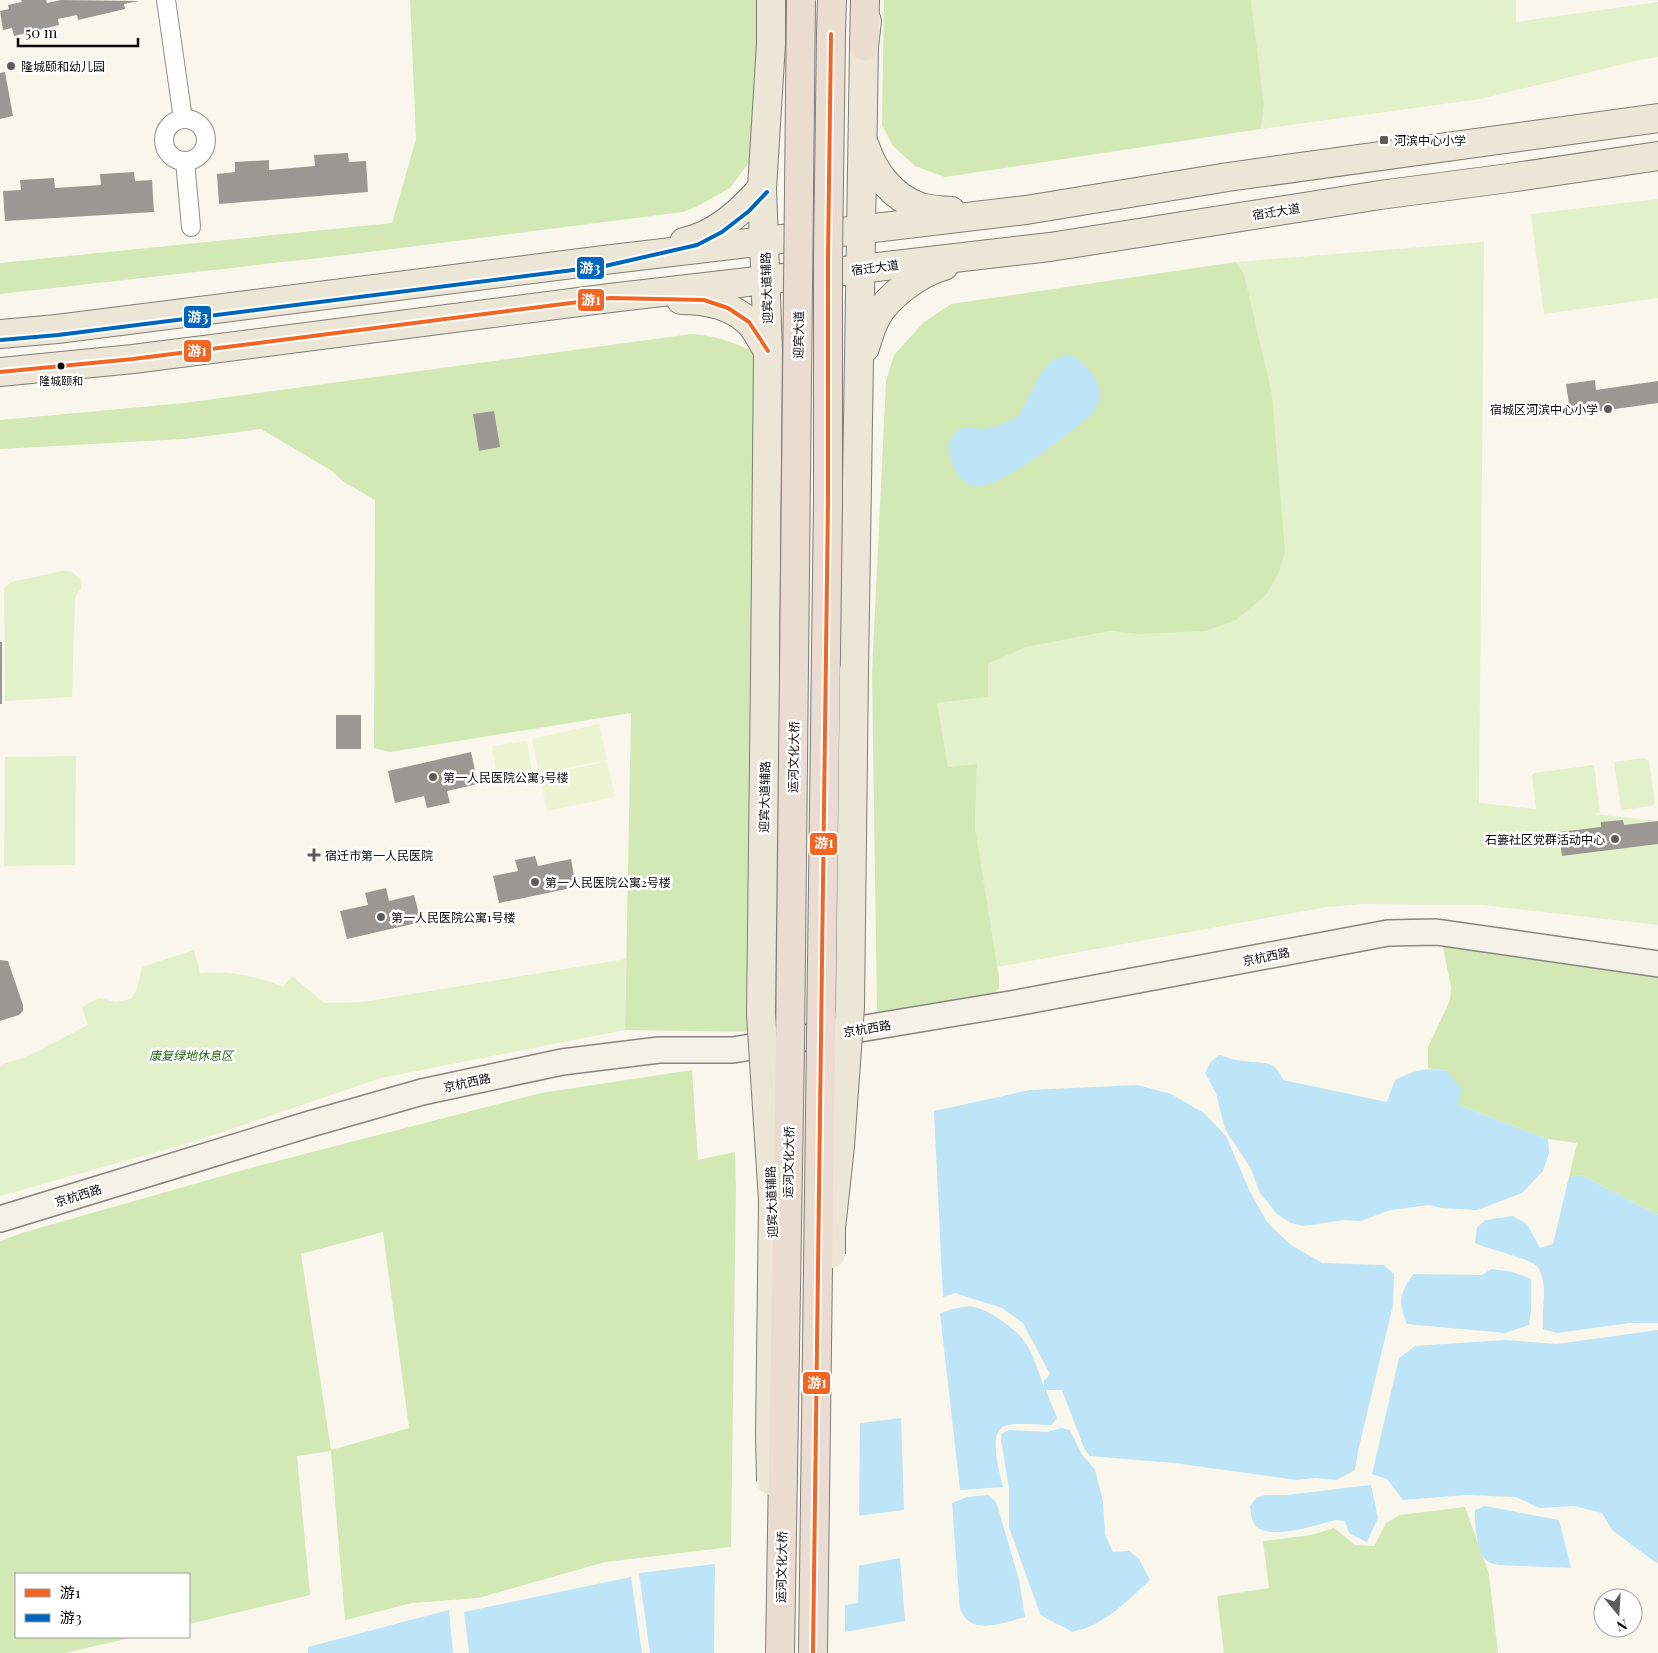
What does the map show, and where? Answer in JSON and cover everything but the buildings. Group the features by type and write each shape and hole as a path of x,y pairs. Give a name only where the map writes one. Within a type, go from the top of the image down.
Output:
{"highway":[{"name":"迎宾大道","path":"794,671 802,0"},
{"path":"813,1653 828,500 828,266 832,0"},
{"path":"864,46 865,0"},
{"name":"运河文化大桥","path":"780,1653 790,1067 794,671"}],"main road":[{"name":"迎宾大道辅路","path":"771,0 771,44 762,188 768,351 761,1014 773,1201 770,1435 772,1550 780,1594"},
{"path":"814,1587 823,1512 831,1228 840,1146 850,1007 864,46 869,0"},
{"path":"0,334 57,329 604,260 995,214 1247,174 1658,118"},
{"path":"863,140 870,161 877,172 902,199 922,207 995,214"},
{"name":"宿迁大道","path":"0,372 133,359 610,298 1050,247 1380,195 1658,156"},
{"path":"604,260 694,240 718,227 745,206 762,188"},
{"path":"859,368 877,316 893,296 914,280 936,268 988,254"},
{"path":"610,298 704,300 728,308 749,322 768,351"},
{"name":"京杭西路","path":"0,1219 310,1124 422,1092 581,1060 659,1050 733,1050 1007,1005 1388,933 1436,932 1658,964"}],"street":[{"path":"166,0 183,119"},
{"path":"183,119 194,121 200,125 206,138 205,144 198,156 185,161 172,157 164,146 168,127 174,122 183,119"},
{"path":"185,161 191,227"}],"green space":[{"path":"410,0 765,0 756,153 730,188 683,212 346,255 0,294 0,263 392,223 416,139"},
{"path":"884,0 1251,0 1264,105 1261,129 945,177 915,166 893,146 882,125"},
{"path":"1251,0 1516,0 1516,22 1658,2 1658,57 1480,99 1261,129 1264,105"},
{"path":"1658,199 1658,298 1544,314 1531,214"},
{"path":"1484,242 1479,803 1536,809 1532,775 1534,773 1594,765 1600,813 1594,814 1658,821 1658,925 1483,905 1363,904 1327,907 997,967 975,827 977,765 948,767 937,703 988,697 988,664 1026,647 1110,631 1138,634 1244,274 1236,262"},
{"path":"1236,262 1244,274 1272,395 1285,552 1279,572 1266,595 1236,620 1205,631 1138,634 1110,631 1026,647 988,664 988,697 937,703 948,767 977,764 975,827 999,977 999,988 990,999 890,1013 877,1011 872,672 886,381 894,355 923,323 951,304"},
{"path":"691,334 725,340 758,354 762,1032 625,1030 631,713 390,752 374,748 375,500 344,482 332,471 261,429 184,439 0,449 0,420 184,403"},
{"path":"63,571 72,572 80,579 81,588 75,597 72,697 5,701 4,588 11,582"},
{"path":"599,724 607,760 539,774 532,739"},
{"path":"527,741 533,778 498,783 492,746"},
{"path":"76,756 75,865 4,866 5,757"},
{"path":"1644,758 1649,760 1655,803 1651,806 1621,810 1614,762"},
{"path":"607,761 615,797 547,811 540,776"},
{"path":"1442,942 1658,971 1658,1215 1581,1175 1569,1177 1577,1143 1548,1139 1458,1105 1447,1071 1428,1068 1428,1047 1450,1000 1451,987"},
{"name":"康复绿地休息区","path":"194,950 200,973 242,975 262,979 283,987 292,976 324,1003 363,1002 626,959 625,1030 381,1078 199,1140 0,1196 0,1065 24,1058 88,1025 82,1007 99,998 116,1002 131,999 137,989 142,967"},
{"path":"692,1070 698,1160 735,1152 731,1547 605,1562 478,1598 412,1603 345,1620 331,1451 297,1456 310,1595 190,1624 190,1573 15,1573 15,1638 130,1638 65,1653 0,1653 0,1241 25,1232 254,1167 541,1093","holes":["383,1232 409,1428 331,1450 301,1254"]},
{"path":"1465,1507 1489,1574 1498,1653 1224,1653 1217,1596 1269,1588 1263,1541 1311,1535 1334,1528 1355,1545 1374,1546 1386,1523 1400,1515"}],"water":[{"path":"1071,355 1086,367 1097,381 1099,397 1097,406 1091,415 1034,459 998,480 984,486 973,486 964,481 956,471 950,458 949,446 951,438 956,431 968,427 984,429 1016,418 1048,365 1054,360"},
{"path":"1219,1055 1236,1060 1267,1063 1276,1068 1283,1080 1387,1102 1395,1080 1420,1070 1447,1071 1462,1089 1458,1105 1548,1139 1549,1153 1543,1171 1522,1193 1477,1210 1441,1208 1429,1205 1390,1210 1361,1221 1344,1220 1304,1226 1291,1223 1277,1214 1260,1193 1251,1169 1225,1129 1216,1093 1205,1073 1210,1063"},
{"path":"1137,1085 1171,1094 1204,1113 1226,1136 1250,1192 1267,1222 1291,1245 1322,1263 1384,1265 1394,1274 1393,1305 1355,1470 1337,1480 1315,1478 1297,1480 1174,1463 1090,1456 1084,1448 1062,1390 1046,1390 1057,1418 1052,1425 1009,1425 1000,1430 997,1436 996,1453 1003,1487 960,1490 940,1313 957,1308 974,1307 994,1316 1015,1331 1024,1341 1033,1357 1044,1387 1044,1381 1050,1374 1023,1323 1002,1308 955,1293 943,1297 934,1111 1030,1090"},
{"path":"1581,1175 1658,1215 1658,1323 1629,1323 1557,1333 1543,1329 1544,1287 1538,1267 1527,1261 1475,1243 1477,1227 1486,1220 1513,1216 1527,1224 1540,1248 1553,1244 1569,1177"},
{"path":"1491,1269 1513,1272 1531,1279 1529,1325 1505,1333 1407,1324 1402,1310 1401,1298 1413,1274 1482,1275"},
{"path":"1658,1330 1658,1563 1612,1530 1602,1513 1574,1506 1539,1508 1516,1497 1466,1495 1403,1500 1387,1479 1372,1474 1399,1358 1415,1346 1505,1340 1557,1344"},
{"path":"901,1418 904,1510 791,1524 853,1424"},
{"path":"1062,1428 1070,1430 1081,1453 1095,1470 1103,1501 1105,1534 1113,1552 1129,1551 1139,1559 1150,1580 1105,1618 1095,1624 1072,1632 1040,1614 1009,1527 1009,1489 1001,1440 1002,1433 1009,1430 1047,1432"},
{"path":"1371,1485 1378,1518 1367,1542 1349,1533 1345,1521 1336,1520 1306,1528 1271,1532 1262,1530 1255,1525 1252,1518 1250,1506 1256,1498 1265,1495 1286,1495"},
{"path":"988,1495 996,1502 999,1511 1019,1580 1025,1617 982,1626 969,1621 960,1610 952,1503 967,1497"},
{"path":"1485,1506 1559,1520 1571,1568 1499,1565 1487,1561 1482,1555 1479,1546 1475,1520 1475,1510"},
{"path":"900,1558 905,1621 790,1642 781,1580"},
{"path":"715,1564 714,1653 650,1653 639,1573"},
{"path":"631,1577 642,1653 469,1653 464,1612"},
{"path":"449,1610 453,1653 308,1653 308,1647"}],"pier":[{"path":"860,1420 859,1518 792,1526 797,1422"},
{"path":"859,1563 858,1603 845,1605 845,1634 790,1644 780,1578"}],"transit line":[{"name":"游1","path":"813,1653 828,500 828,257 831,34"},
{"name":"游3","path":"1,340 58,335 605,266 697,245 722,232 749,211 767,192"},
{"name":"游1","path":"0,372 133,359 610,298 704,300 728,308 749,322 768,351"}],"place":[{"name":"隆城颐和幼儿园","path":"11,66"},
{"name":"河滨中心小学","path":"1384,140"},
{"name":"隆城颐和","path":"61,366"},
{"name":"宿城区河滨中心小学","path":"1608,409"},
{"name":"第一人民医院公寓3号楼","path":"433,777"},
{"name":"石篓社区党群活动中心","path":"1615,839"},
{"name":"宿迁市第一人民医院","path":"314,855"},
{"name":"第一人民医院公寓2号楼","path":"535,882"},
{"name":"第一人民医院公寓1号楼","path":"381,917"}]}
